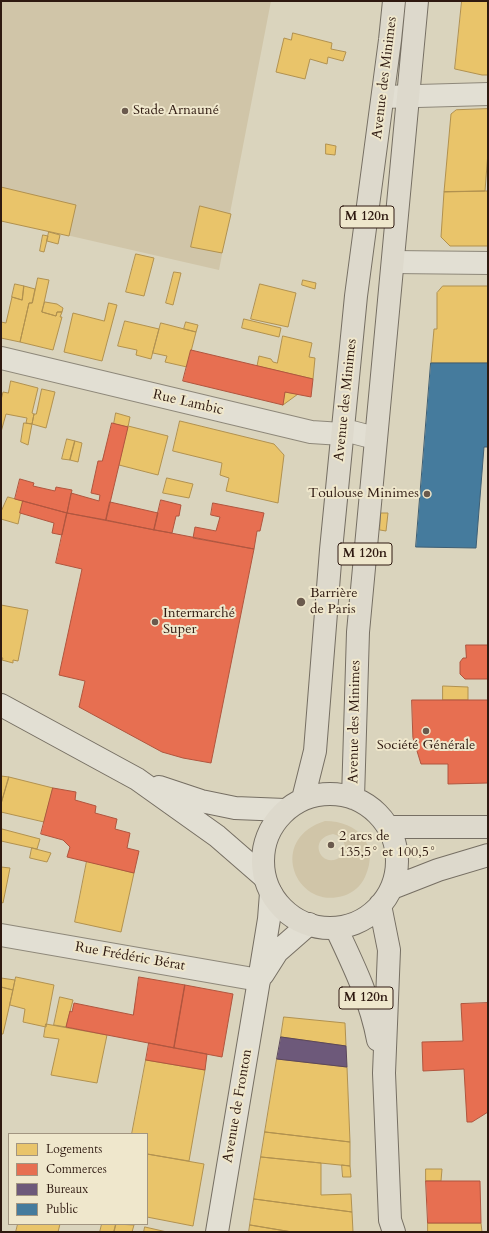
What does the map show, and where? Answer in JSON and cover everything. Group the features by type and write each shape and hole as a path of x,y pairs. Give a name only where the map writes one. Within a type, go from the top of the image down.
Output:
{"main road":[{"name":"Avenue des Minimes","path":"294,804 315,751 331,550 356,296 383,97 394,1"},
{"name":"Avenue des Minimes","path":"353,798 358,632 417,1"},
{"path":"322,794 341,794 353,798 371,807 388,827 394,842 397,858 396,875 386,896 367,916 351,924 336,928 327,928 309,924 288,913 280,906 267,884 263,855 265,842 277,819 294,804 322,794"},
{"path":"388,827 488,827"},
{"path":"386,896 438,870 488,854"},
{"name":"M 120n","path":"386,896 389,950 384,1073 390,1228"},
{"name":"M 120n","path":"336,928 362,985 369,1006 376,1028 384,1073"}],"street":[{"path":"383,97 488,94"},
{"path":"393,262 488,263"},
{"name":"Rue Lambic","path":"1,358 311,432 342,434 352,432 375,438"},
{"path":"1,705 137,779 217,836 267,884"},
{"path":"137,779 201,801 235,808 294,804"},
{"name":"Avenue de Fronton","path":"217,1232 269,919 267,884"},
{"name":"Avenue de Fronton","path":"259,980 277,952 309,924"},
{"name":"Rue Frédéric Bérat","path":"1,935 259,980"}],"shaded area":[{"name":"Stade Arnauné","path":"1,1 271,1 219,270 1,220"},
{"path":"325,821 337,822 356,830 363,837 368,845 370,855 369,865 365,877 356,889 343,896 326,898 312,893 301,883 294,870 293,856 297,842 307,830","holes":["333,834 337,835 344,842 345,848 343,855 336,859 329,860 324,858 320,853 320,842 325,837"]}],"building: Logements":[{"path":"462,1 488,1 488,75 455,69"},
{"path":"293,33 332,43 331,49 346,52 343,61 328,57 327,64 310,59 305,79 276,72 284,38 291,40"},
{"path":"488,109 488,152 485,191 444,192 451,114 456,110"},
{"path":"326,144 336,146 335,155 326,154"},
{"path":"1,187 76,205 69,236 1,221"},
{"path":"488,191 488,246 450,246 441,237 444,192"},
{"path":"200,206 231,214 222,253 191,247"},
{"path":"49,232 60,235 58,244 47,241"},
{"path":"43,235 48,236 44,252 40,251"},
{"path":"136,254 154,258 144,296 126,292"},
{"path":"174,272 181,273 173,305 166,303"},
{"path":"38,278 49,280 42,312 56,316 57,312 62,312 53,350 20,342 29,303 32,303"},
{"path":"303,280 316,283 315,289 302,285"},
{"path":"15,284 24,286 22,300 12,297"},
{"path":"260,284 296,293 288,327 251,319"},
{"path":"24,286 35,289 32,303 29,303 20,342 1,338 1,322 6,323 12,297 22,300"},
{"path":"443,286 488,286 488,363 431,363 434,329 437,329 437,293"},
{"path":"45,302 57,304 63,308 62,312 57,312 56,316 42,312"},
{"path":"109,303 117,305 102,361 64,352 73,313 104,321"},
{"path":"244,319 281,328 279,337 242,328"},
{"path":"125,321 159,329 151,359 136,355 137,350 118,346"},
{"path":"186,322 198,325 196,332 184,329"},
{"path":"161,323 196,332 187,367 165,362 167,356 153,353"},
{"path":"283,336 312,343 309,357 315,358 313,379 257,366 259,356 271,359 273,362 277,363"},
{"path":"11,381 38,388 32,413 34,414 32,424 26,423 27,418 6,414 1,432 1,400 3,392 8,393"},
{"path":"42,389 55,392 46,428 32,424"},
{"path":"285,392 298,394 283,405"},
{"path":"116,413 130,417 128,427 114,424"},
{"path":"180,421 274,444 284,455 278,503 226,491 229,478 220,475 222,463 173,451"},
{"path":"24,423 32,424 28,445 21,442"},
{"path":"128,426 168,436 158,475 119,465"},
{"path":"67,439 75,441 70,460 62,459"},
{"path":"75,441 82,443 78,462 70,460"},
{"path":"167,478 193,484 189,498 163,493"},
{"path":"8,497 23,501 18,524 1,519 1,512"},
{"path":"381,513 388,513 386,531 380,530"},
{"path":"1,605 28,610 18,661 13,660 13,663 2,660 3,658 1,658"},
{"path":"443,686 468,687 468,700 443,700"},
{"path":"1,776 9,777 1,804"},
{"path":"9,777 53,788 44,822 1,812 1,804"},
{"path":"2,829 40,839 37,849 1,841"},
{"path":"32,848 51,853 47,862 30,858"},
{"path":"87,861 134,873 121,932 75,922"},
{"path":"1,867 10,868 3,903 1,902"},
{"path":"16,977 54,985 46,1027 23,1022 25,1009 10,1005"},
{"path":"1,978 15,980 13,990 1,987"},
{"path":"1,987 13,990 3,1034 1,1034"},
{"path":"60,997 73,1000 66,1027 54,1025"},
{"path":"284,1017 345,1023 346,1046 281,1037"},
{"path":"46,1024 107,1035 97,1083 51,1075 59,1039 44,1037"},
{"path":"277,1059 347,1067 350,1142 265,1132"},
{"path":"146,1060 205,1070 189,1161 148,1154 148,1133 132,1133"},
{"path":"265,1132 350,1142 350,1166 261,1157"},
{"path":"148,1154 204,1164 193,1226 148,1217"},
{"path":"261,1157 321,1163 321,1195 351,1194 352,1212 254,1199"},
{"path":"342,1165 350,1166 351,1177 343,1177"},
{"path":"426,1169 442,1169 441,1181 426,1181"},
{"path":"254,1199 352,1212 353,1232 292,1232 250,1225"},
{"path":"428,1223 481,1223 482,1232 428,1232"},
{"path":"18,1225 60,1225 58,1232 16,1232"},
{"path":"102,1225 116,1225 114,1232 100,1232"},
{"path":"116,1225 134,1225 132,1232 114,1232"},
{"path":"250,1225 292,1232 249,1232"},
{"path":"145,1227 167,1232 144,1232"}],"building: Commerces":[{"path":"191,350 313,379 311,397 285,392 283,405 183,381"},
{"path":"112,423 128,427 106,520 67,513 71,493 99,501 100,495 91,493 98,461 102,461"},
{"path":"20,479 34,483 33,486 55,491 56,487 72,490 67,513 15,499"},
{"path":"161,500 181,505 179,516 176,516 172,533 154,530"},
{"path":"23,501 67,513 62,535 52,533 54,523 20,513"},
{"path":"110,502 158,513 154,530 106,520"},
{"path":"213,503 264,513 260,531 257,531 254,549 193,538 195,527 216,531 220,517 211,515"},
{"name":"Intermarché Super","path":"67,513 254,549 211,763 183,758 162,752 79,707 85,681 59,675 82,569 56,563"},
{"path":"466,645 488,645 488,679 465,679 460,674 460,662 463,658 466,658"},
{"path":"412,700 488,700 488,783 448,784 448,764 421,764 413,738"},
{"path":"53,788 76,792 75,800 96,806 95,813 117,819 115,829 130,833 127,848 139,851 134,873 67,857 70,847 63,840 41,834"},
{"path":"139,977 185,985 174,1048 66,1027 70,1011 72,1012 74,1003 133,1015"},
{"path":"185,985 233,994 222,1057 174,1048"},
{"path":"488,1003 488,1112 472,1122 467,1122 464,1069 423,1071 422,1042 463,1041 461,1004"},
{"path":"149,1043 207,1054 205,1070 146,1060"},
{"path":"426,1181 480,1181 481,1223 428,1223"}],"building: Bureaux":[{"path":"281,1037 346,1046 347,1067 277,1059"}],"building: Public":[{"path":"431,363 488,363 488,447 484,447 476,548 416,547"}],"place":[{"name":"Stade Arnauné","path":"125,111"},
{"name":"Toulouse Minimes","path":"427,494"},
{"name":"Barrière de Paris","path":"301,602"},
{"name":"Intermarché Super","path":"155,622"},
{"name":"Société Générale","path":"426,731"},
{"name":"2 arcs de 135,5° et 100,5°","path":"331,845"}]}
